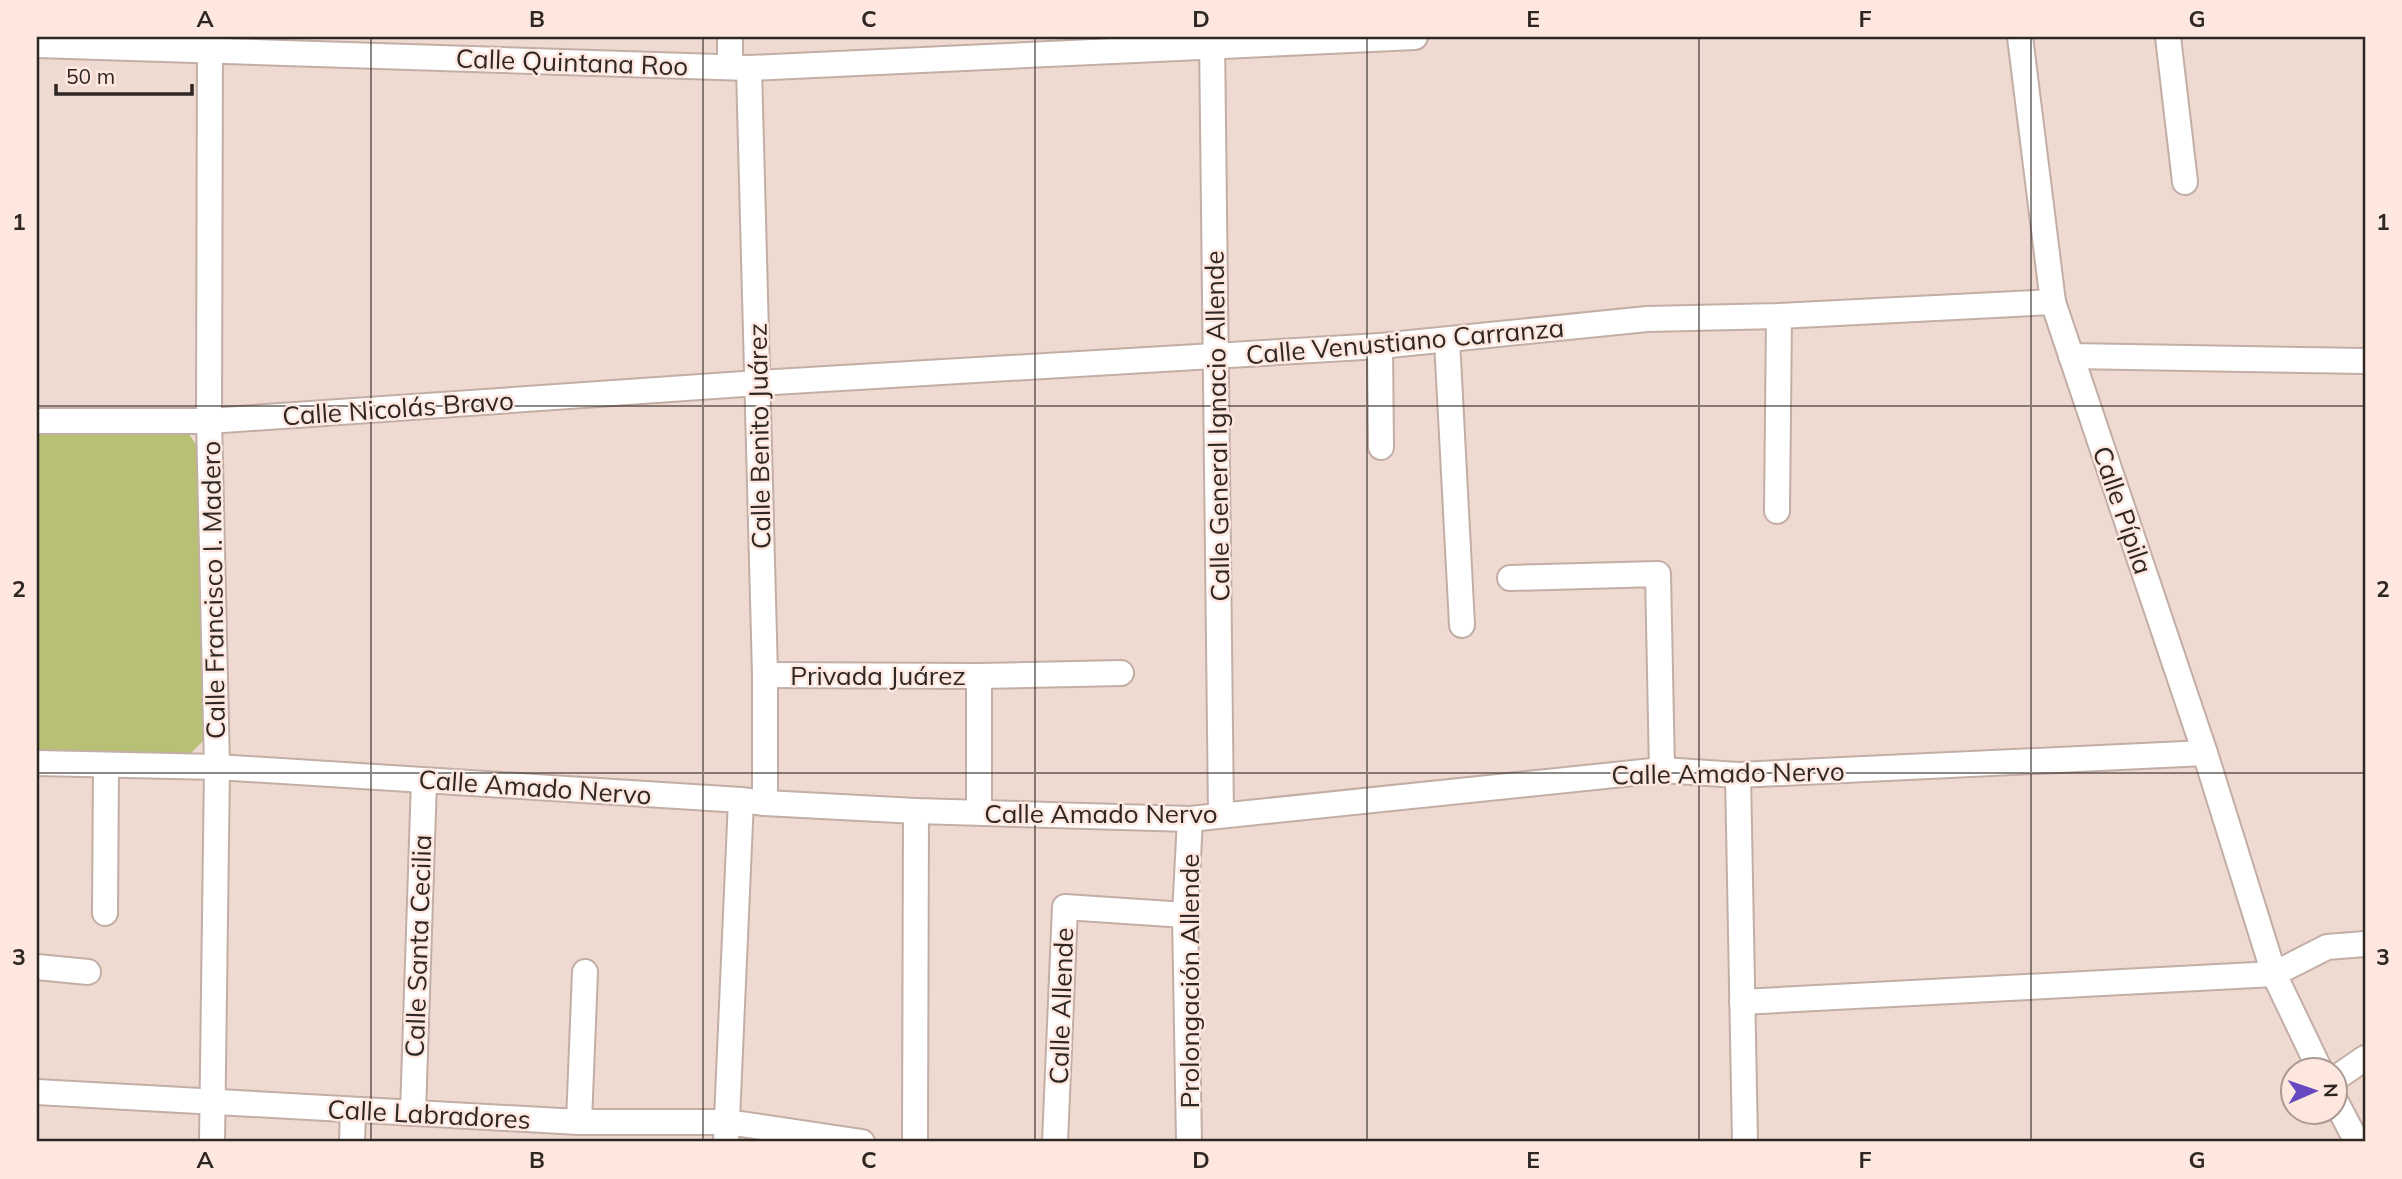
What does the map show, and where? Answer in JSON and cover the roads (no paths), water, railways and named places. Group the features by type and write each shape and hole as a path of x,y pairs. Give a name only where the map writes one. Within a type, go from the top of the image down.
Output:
{"street":[{"name":"Calle Benito Juárez","path":"726,1132 765,675 758,383 739,68 730,37"},
{"name":"Calle Quintana Roo","path":"37,45 210,44 739,68 1212,41 1415,37"},
{"name":"Calle Pípila","path":"2020,37 2053,302 2205,753 2274,974 2312,1056"},
{"path":"2168,37 2185,182"},
{"name":"Calle General Ignacio Allende","path":"1212,41 1221,815"},
{"name":"Calle Francisco I. Madero","path":"210,44 209,421 217,767 212,1142"},
{"name":"Calle Venustiano Carranza","path":"758,383 1380,346 1647,319 1779,316 2053,302"},
{"path":"1777,510 1779,316"},
{"path":"1447,340 1462,625"},
{"path":"1380,346 1381,447"},
{"path":"2071,356 2364,364"},
{"name":"Calle Nicolás Bravo","path":"37,421 209,421 758,383"},
{"path":"1510,578 1658,574 1662,770"},
{"path":"979,676 1121,673"},
{"name":"Privada Juárez","path":"765,675 979,676 979,812"},
{"name":"Calle Amado Nervo","path":"37,763 217,767 916,811 1190,819 1662,770 1738,775 2205,753"},
{"path":"105,913 106,765"},
{"path":"1738,775 1745,1142"},
{"name":"Calle Santa Cecilia","path":"413,1113 424,780"},
{"path":"915,1142 916,811"},
{"name":"Prolongación Allende","path":"1189,1142 1185,915 1190,819"},
{"name":"Calle Allende","path":"1055,1142 1065,907 1185,915"},
{"path":"1742,1002 2274,974 2327,947 2365,944"},
{"path":"37,967 88,972"},
{"path":"579,1122 585,972"},
{"path":"2350,1068 2365,1058"},
{"name":"Calle Labradores","path":"37,1092 579,1122 862,1142"},
{"path":"352,1142 353,1110"},
{"path":"2349,1126 2357,1142"}]}
